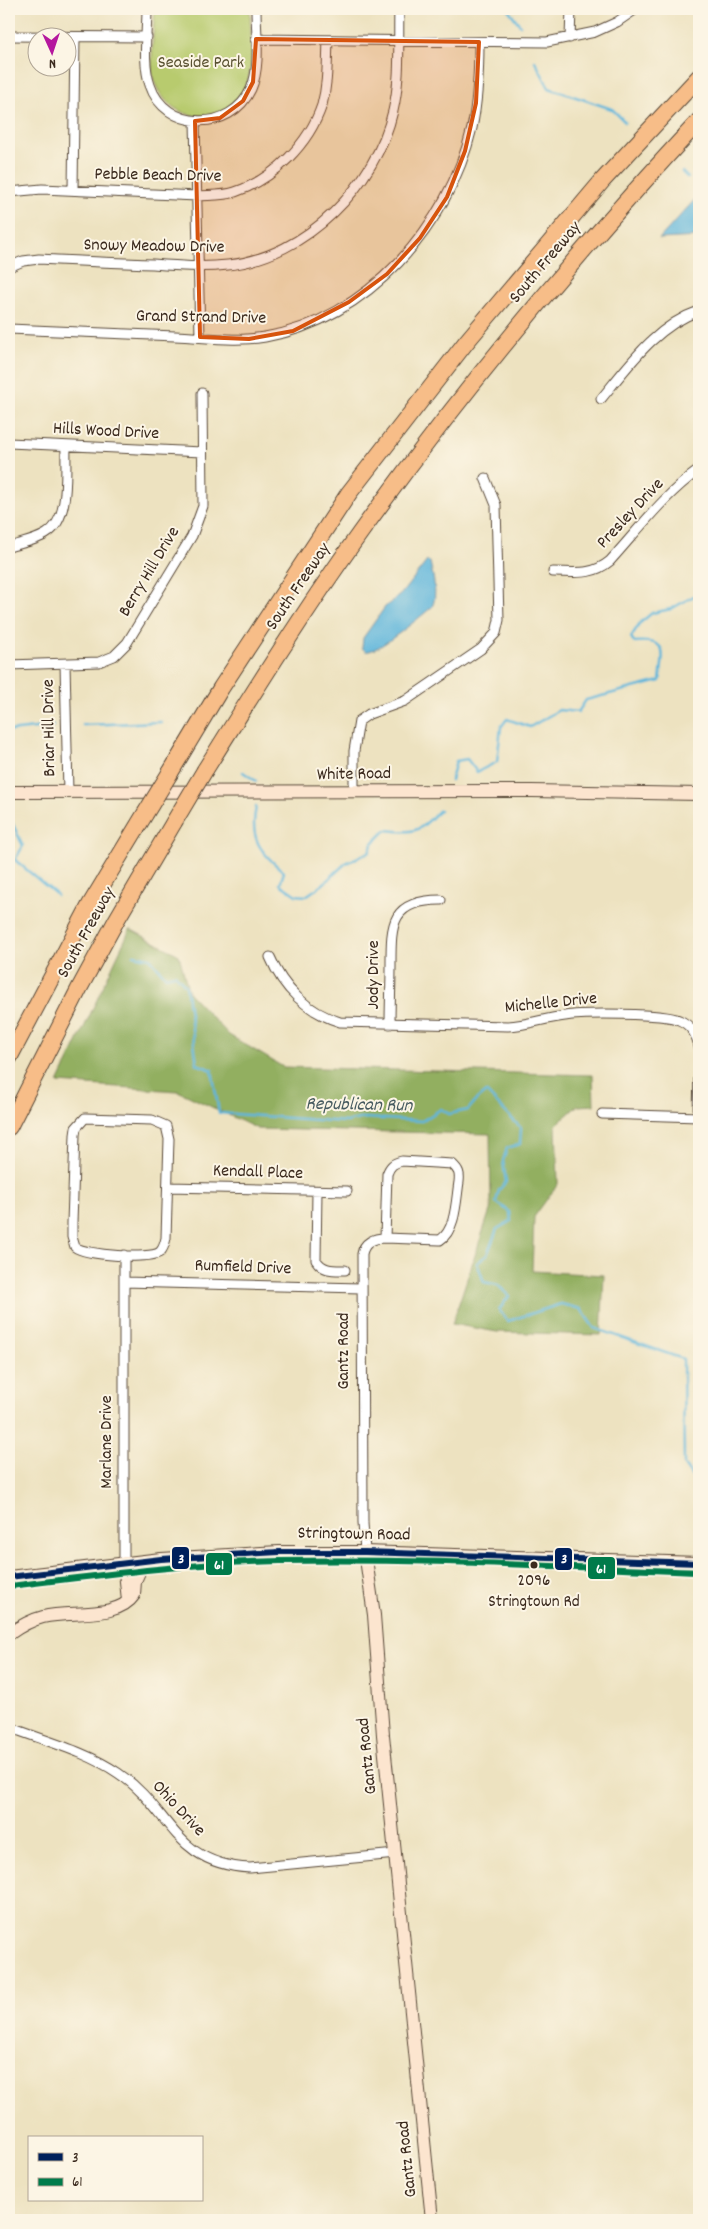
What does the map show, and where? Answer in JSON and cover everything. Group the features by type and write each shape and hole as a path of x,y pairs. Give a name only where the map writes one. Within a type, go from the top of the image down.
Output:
{"highway":[{"name":"South Freeway","path":"9,1058 55,969 144,814 221,688 354,485 425,393 603,180 699,76"},
{"name":"South Freeway","path":"9,1127 85,978 174,822 204,770 297,624 376,511 450,413 544,295 648,175 699,121"},
{"path":"9,1035 38,983 55,969"}],"main road":[{"name":"White Road","path":"9,792 532,791 699,794"},
{"name":"Stringtown Road","path":"9,1578 124,1563 250,1552 365,1552 699,1562"},
{"name":"Gantz Road","path":"365,1552 374,1615 383,1726 432,2220"},
{"path":"9,1634 42,1617 64,1613 114,1610 128,1603 134,1595 135,1581 144,1561"},
{"name":"Marlane Drive","path":"124,1563 128,1603"}],"street":[{"path":"147,9 147,78 154,95 171,113 195,121 206,122 220,118 243,102 253,82 256,9"},
{"name":"Snowy Meadow Drive","path":"9,267 23,261 39,259 198,266 240,264 276,251 318,225 332,214 356,189 378,152 393,111 398,73 399,9"},
{"path":"570,38 571,9"},
{"path":"256,39 535,42 570,38 606,28 636,9"},
{"path":"9,36 28,36"},
{"path":"78,37 147,38"},
{"name":"Pebble Beach Drive","path":"9,192 42,189 197,196 219,195 243,188 280,166 303,142 314,123 322,103 327,80 328,40"},
{"name":"Grand Strand Drive","path":"9,328 249,339 293,331 320,319 349,302 387,274 404,257 433,219 457,175 472,127 476,103 479,42"},
{"path":"73,190 74,78"},
{"path":"195,121 200,337"},
{"path":"601,399 644,347 686,315 699,311"},
{"name":"Berry Hill Drive","path":"9,664 86,664 107,660 121,650 127,642 192,536 203,506 202,393"},
{"name":"Hills Wood Drive","path":"9,443 202,452"},
{"path":"9,547 44,535 52,530 59,521 64,504 66,446"},
{"name":"Presley Drive","path":"553,572 589,572 601,569 664,500 684,480 699,470"},
{"path":"354,792 354,751 359,721 369,714 405,701 481,649 496,633 499,620 496,505 485,478"},
{"name":"Briar Hill Drive","path":"65,664 68,792"},
{"name":"Jody Drive","path":"390,1024 391,930 398,915 410,904 425,900 441,900"},
{"name":"Michelle Drive","path":"270,957 278,976 312,1010 340,1022 508,1026 525,1025 563,1016 581,1014 660,1017 678,1020 687,1025 693,1031 699,1047"},
{"path":"602,1114 698,1117 699,1063"},
{"path":"86,1118 152,1120 166,1126 169,1139 168,1187 165,1246 159,1252 152,1255 85,1253 75,1247 72,1237 75,1135 80,1122 86,1118"},
{"path":"395,1162 452,1164 458,1169 460,1175 459,1182 450,1229 446,1236 440,1240 386,1238 387,1174 395,1162"},
{"name":"Kendall Place","path":"168,1187 347,1191"},
{"path":"316,1191 316,1260 328,1270 344,1270"},
{"name":"Gantz Road","path":"365,1552 361,1288 363,1249 367,1243 376,1239 386,1238"},
{"name":"Marlane Drive","path":"124,1255 124,1563"},
{"name":"Rumfield Drive","path":"124,1282 361,1288"},
{"name":"Ohio Drive","path":"9,1727 92,1759 118,1773 143,1794 172,1831 186,1845 198,1854 226,1865 250,1868 396,1854"}],"highlighted area":[{"path":"256,39 479,42 476,103 465,151 447,197 420,238 387,274 349,302 293,331 249,339 200,337 195,121 220,118 243,101 253,82"}],"green space":[{"name":"Seaside Park","path":"155,9 250,9 250,70 245,88 236,102 223,111 210,116 196,116 182,112 169,104 160,92 152,71"},
{"path":"130,929 179,955 189,993 229,1035 283,1067 593,1075 594,1105 577,1106 556,1125 558,1184 534,1217 532,1271 604,1275 601,1335 497,1332 452,1324 491,1207 490,1134 258,1129 178,1091 58,1083"}],"water":[{"path":"699,195 699,237 659,239"},
{"path":"427,561 430,562 434,585 435,597 432,607 383,645 365,651 362,648 363,638 385,607 401,594"}],"waterway":[{"path":"508,9 520,25"},
{"path":"535,61 549,88 612,109 625,122"},
{"path":"682,172 688,178"},
{"path":"451,780 456,761 467,759 477,772 497,762 501,727 507,719 530,727 559,710 578,712 586,700 660,681 663,655 659,645 634,642 631,637 640,623 652,613 671,609 699,593"},
{"path":"83,725 161,722"},
{"path":"9,731 53,726"},
{"path":"243,772 256,781"},
{"path":"256,807 254,818 255,836 263,851 284,872 280,884 296,895 306,896 322,885 346,863 369,852 373,843 386,830 405,832 417,829 427,823 440,810"},
{"name":"Republican Run","path":"9,816 23,846 15,860 57,895"},
{"name":"Republican Run","path":"134,955 150,958 165,976 175,974 186,986 197,1064 212,1070 219,1113 346,1122 364,1118 422,1121 441,1109 449,1114 468,1110 486,1092 521,1128 520,1144 507,1148 503,1161 506,1182 499,1190 496,1202 510,1212 511,1221 497,1229 487,1255 477,1263 484,1282 498,1285 509,1296 499,1310 508,1321 561,1304 581,1309 594,1328 683,1359 684,1465 695,1481 699,1481"}],"transit line":[{"name":"3","path":"9,1577 161,1559 279,1552 365,1552 699,1563"},
{"name":"61","path":"10,1586 179,1567 280,1561 437,1562 699,1572"}],"place":[{"name":"2096 Stringtown Rd","path":"534,1565"}]}
